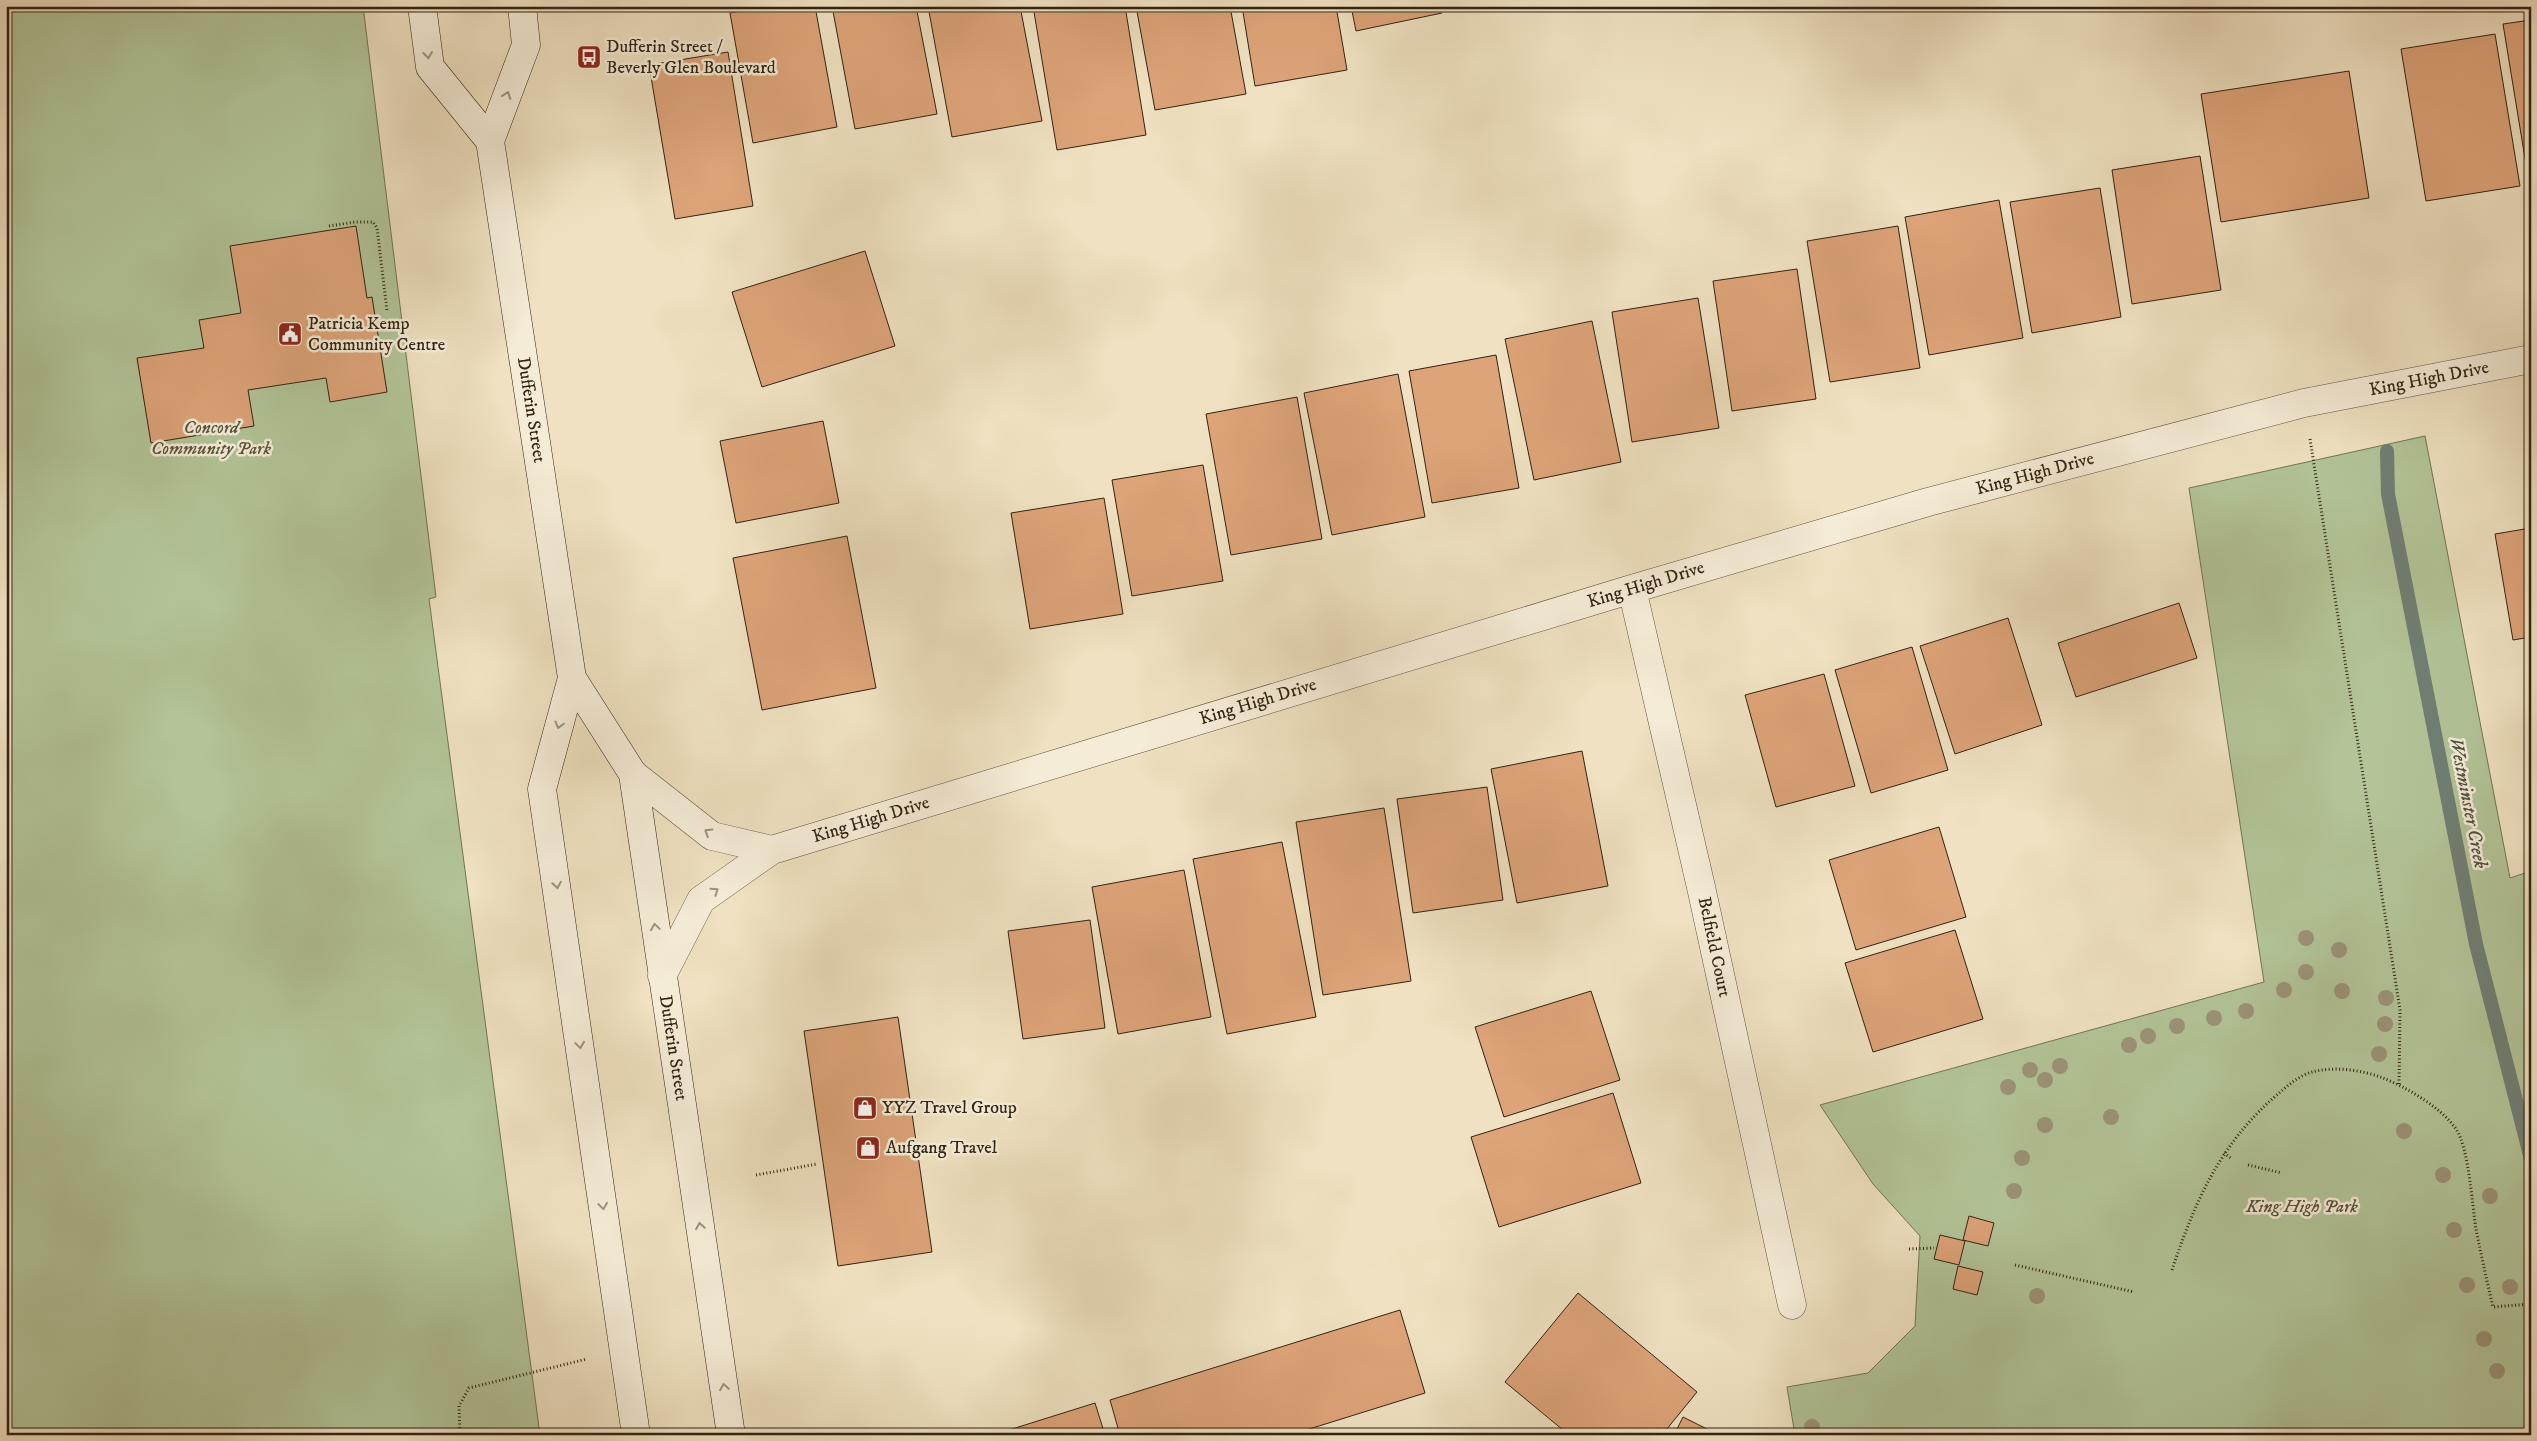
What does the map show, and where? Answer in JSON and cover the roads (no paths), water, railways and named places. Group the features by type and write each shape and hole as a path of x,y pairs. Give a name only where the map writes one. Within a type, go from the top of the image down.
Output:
{"street":[{"path":"422,6 430,67 490,141"},
{"name":"Dufferin Street","path":"522,6 526,45 490,141 572,678 633,774 732,1435"},
{"name":"King High Drive","path":"662,976 701,900 772,850 1632,589 1928,502 2304,403 2531,359"},
{"name":"Belfield Court","path":"1632,589 1701,887 1792,1305"},
{"name":"Dufferin Street","path":"572,678 542,789 636,1435"},
{"path":"633,774 712,836 772,850"}],"waterway":[{"name":"Westminster Creek","path":"2387,451 2388,494 2476,944 2531,1159"}],"place":[{"name":"Dufferin Street / Beverly Glen Boulevard","path":"589,57"},
{"name":"Patricia Kemp Community Centre","path":"290,334"},
{"name":"YYZ Travel Group","path":"865,1108"},
{"name":"Aufgang Travel","path":"868,1148"}],"park label":[{"name":"Concord Community Park","path":"211,438"},
{"name":"King High Park","path":"2302,1207"}]}
